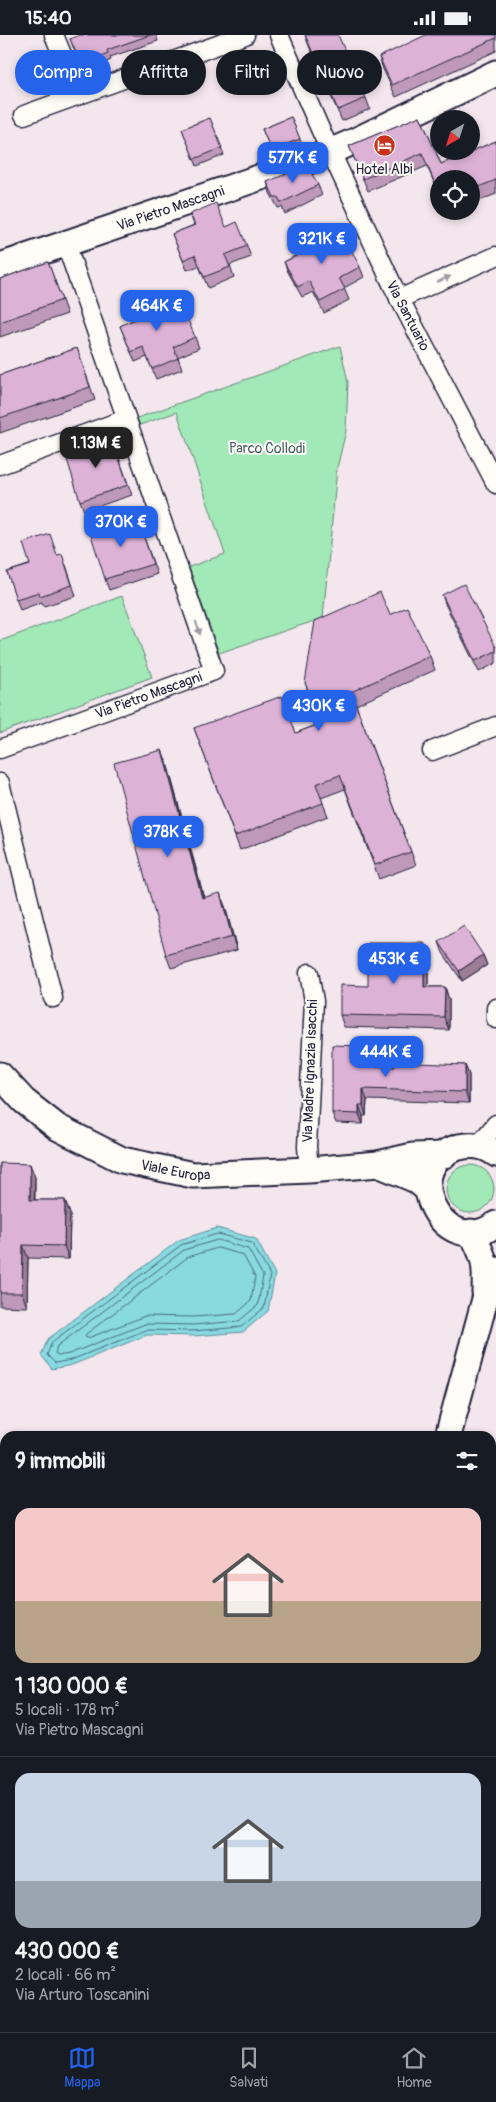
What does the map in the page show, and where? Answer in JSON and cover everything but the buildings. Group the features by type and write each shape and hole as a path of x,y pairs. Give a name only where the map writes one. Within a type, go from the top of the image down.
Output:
{"street":[{"path":"54,35 60,50"},
{"path":"111,83 245,35"},
{"name":"Via Santuario","path":"279,35 330,152 399,299 496,484"},
{"name":"Via Pietro Mascagni","path":"0,266 330,152 496,73"},
{"path":"24,115 79,95"},
{"name":"Via Pietro Mascagni","path":"0,749 214,671 66,244"},
{"path":"399,299 496,256"},
{"path":"0,465 126,419"},
{"path":"432,751 496,726"},
{"path":"0,783 52,998"},
{"name":"Via Madre Ignazia Isacchi","path":"309,973 314,1001 307,1147 309,1170"},
{"path":"496,1007 496,1019"},
{"name":"Viale Europa","path":"0,1075 24,1101 56,1127 122,1160 193,1175 309,1170 378,1164 413,1156 444,1155"},
{"path":"496,1124 487,1150 466,1146 454,1149 444,1155 432,1170 427,1189 433,1210 440,1219 460,1231 482,1231 496,1224"},
{"name":"Viale Europa","path":"378,1164 416,1180 427,1189"},
{"path":"471,1232 482,1251 486,1265 485,1299"},
{"path":"450,1431 485,1299 496,1270"}],"green space":[{"name":"Parco Collodi","path":"340,346 348,382 346,431 337,468 323,618 219,653 189,567 225,554 177,412 140,425 137,418"},
{"path":"122,596 152,677 0,733 0,641"},
{"path":"470,1165 479,1167 487,1172 492,1180 494,1189 492,1198 487,1206 479,1211 470,1213 461,1211 453,1206 448,1198 446,1189 448,1180 453,1172 461,1167"}],"water":[{"path":"217,1228 256,1239 275,1274 268,1311 243,1332 194,1336 147,1335 72,1365 52,1369 41,1355 48,1339 179,1240"}],"place":[{"name":"Hotel Albi","path":"384,146"}]}
